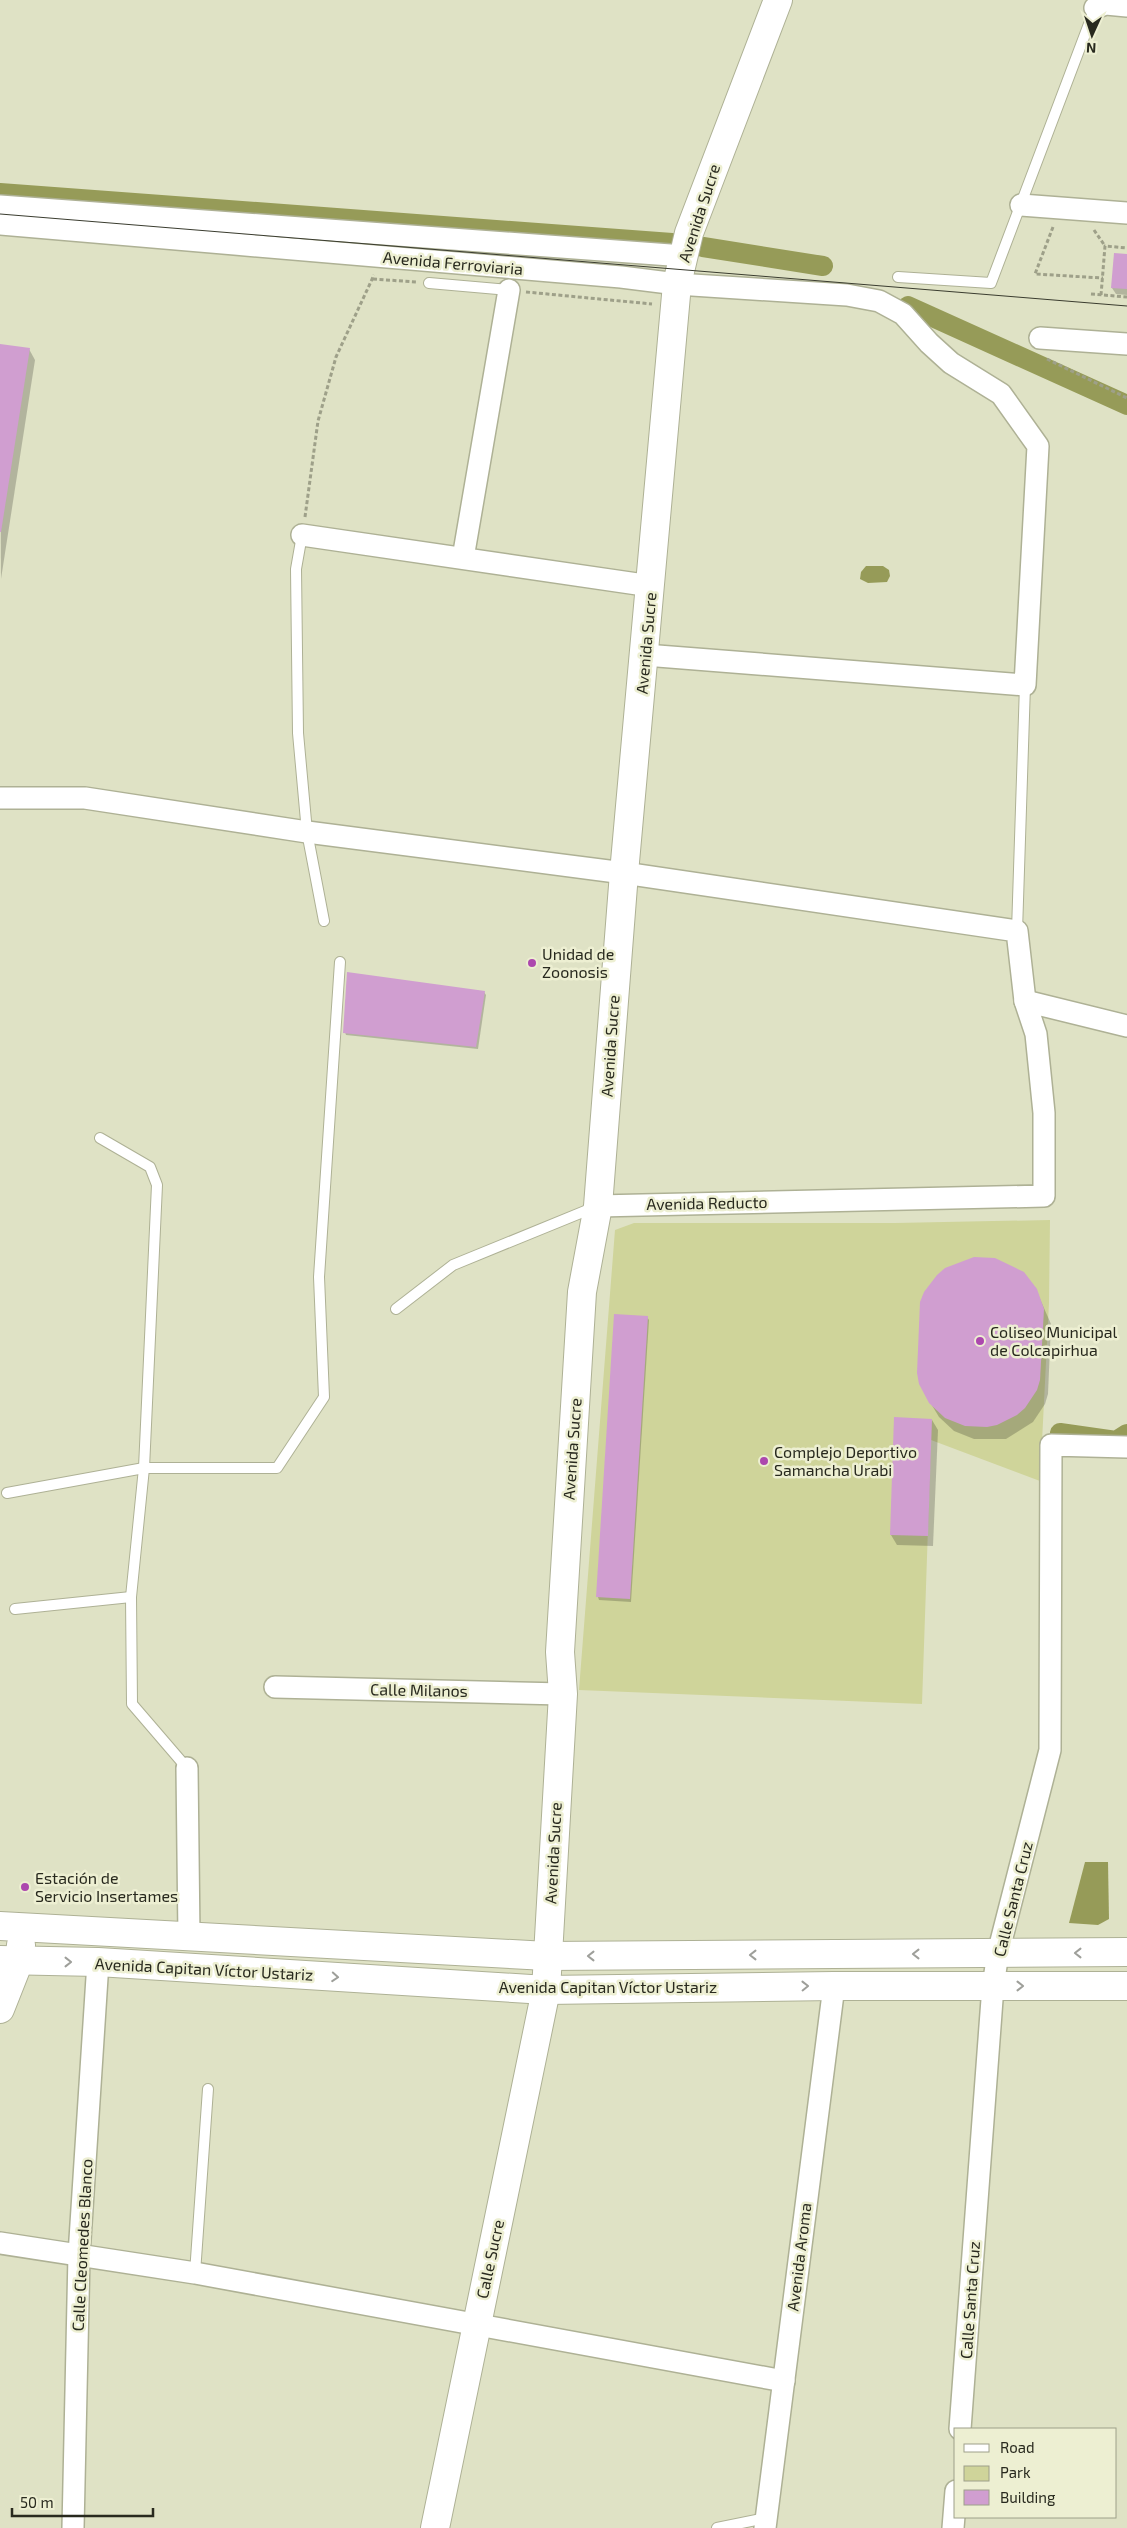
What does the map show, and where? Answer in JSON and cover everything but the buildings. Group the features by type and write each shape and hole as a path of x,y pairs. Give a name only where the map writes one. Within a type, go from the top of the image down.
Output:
{"street":[{"name":"Avenida Sucre","path":"546,1990 563,1694 560,1652 582,1292 598,1206 624,873 676,295 689,233 778,0"},
{"path":"1095,8 1106,4 1127,6"},
{"path":"1021,205 1127,213"},
{"name":"Avenida Ferroviaria","path":"0,206 684,256"},
{"name":"Avenida Ferroviaria","path":"0,224 621,277 676,295 847,295 879,301 903,314 929,344 951,363 1001,394 1038,446 1025,685"},
{"path":"464,558 509,290"},
{"path":"1040,338 1127,344"},
{"path":"302,535 651,586"},
{"path":"645,655 1025,685"},
{"path":"0,798 85,798 307,832 624,873 1017,931 1025,1000 1127,1026"},
{"name":"Avenida Reducto","path":"598,1206 1044,1196 1044,1113 1036,1034 1025,1000"},
{"name":"Calle Santa Cruz","path":"960,2428 993,1986 998,1953 1050,1750 1051,1445 1127,1447"},
{"name":"Calle Milanos","path":"275,1687 563,1694"},
{"path":"187,1768 189,1937"},
{"path":"0,2009 10,1961 11,1926"},
{"name":"Avenida Capitan Víctor Ustariz","path":"11,1926 547,1956 1127,1952"},
{"name":"Avenida Capitan Víctor Ustariz","path":"10,1961 98,1962 546,1990 834,1986 1127,1986"},
{"name":"Calle Cleomedes Blanco","path":"74,2528 80,2255 98,1962"},
{"name":"Avenida Aroma","path":"765,2523 834,1986"},
{"name":"Calle Sucre","path":"434,2528 546,1990"},
{"path":"0,2243 195,2273 784,2381"}],"lane":[{"path":"898,277 991,283 1095,8"},
{"path":"429,284 509,290"},
{"path":"302,535 296,569 298,724 307,832 324,921"},
{"path":"1017,931 1025,685"},
{"path":"7,1493 144,1468 277,1468 324,1397 319,1278 340,962"},
{"path":"100,1138 150,1167 157,1185 144,1468 131,1596 132,1704 187,1768"},
{"name":"Avenida Reducto","path":"396,1309 453,1265 598,1206"},
{"path":"15,1609 131,1596"},
{"path":"195,2273 208,2089"},
{"path":"717,2528 765,2523"}],"path":[{"path":"1061,228 1053,227 1035,274 1103,278"},
{"path":"1086,229 1094,229 1105,246 1102,295"},
{"path":"1105,246 1127,248"},
{"path":"302,535 318,421 336,356 373,279 379,257"},
{"path":"373,279 429,284"},
{"path":"509,290 676,295"},
{"path":"1091,294 1127,297"},
{"path":"1040,338 1038,351 1050,362 1127,398"}],"green space":[{"name":"Complejo Deportivo Samancha Urabi","path":"1050,1220 1049,1303 1040,1481 931,1440 922,1704 579,1690 615,1230 634,1223 895,1223"}],"shaded area":[{"path":"866,566 883,566 889,570 890,576 887,582 868,583 860,579 861,572"},
{"path":"1085,1862 1108,1862 1109,1919 1098,1925 1069,1923"}],"waterway":[{"path":"0,193 672,243"},
{"path":"703,247 823,266"},
{"path":"908,306 1127,405"},
{"path":"1060,1433 1116,1441 1127,1434"}],"tram line":[{"path":"0,214 1127,306"}],"place":[{"name":"Unidad de Zoonosis","path":"532,963"},
{"name":"Coliseo Municipal de Colcapirhua","path":"980,1341"},
{"name":"Complejo Deportivo Samancha Urabi","path":"764,1461"},
{"name":"Estación de Servicio Insertames","path":"25,1887"}]}
